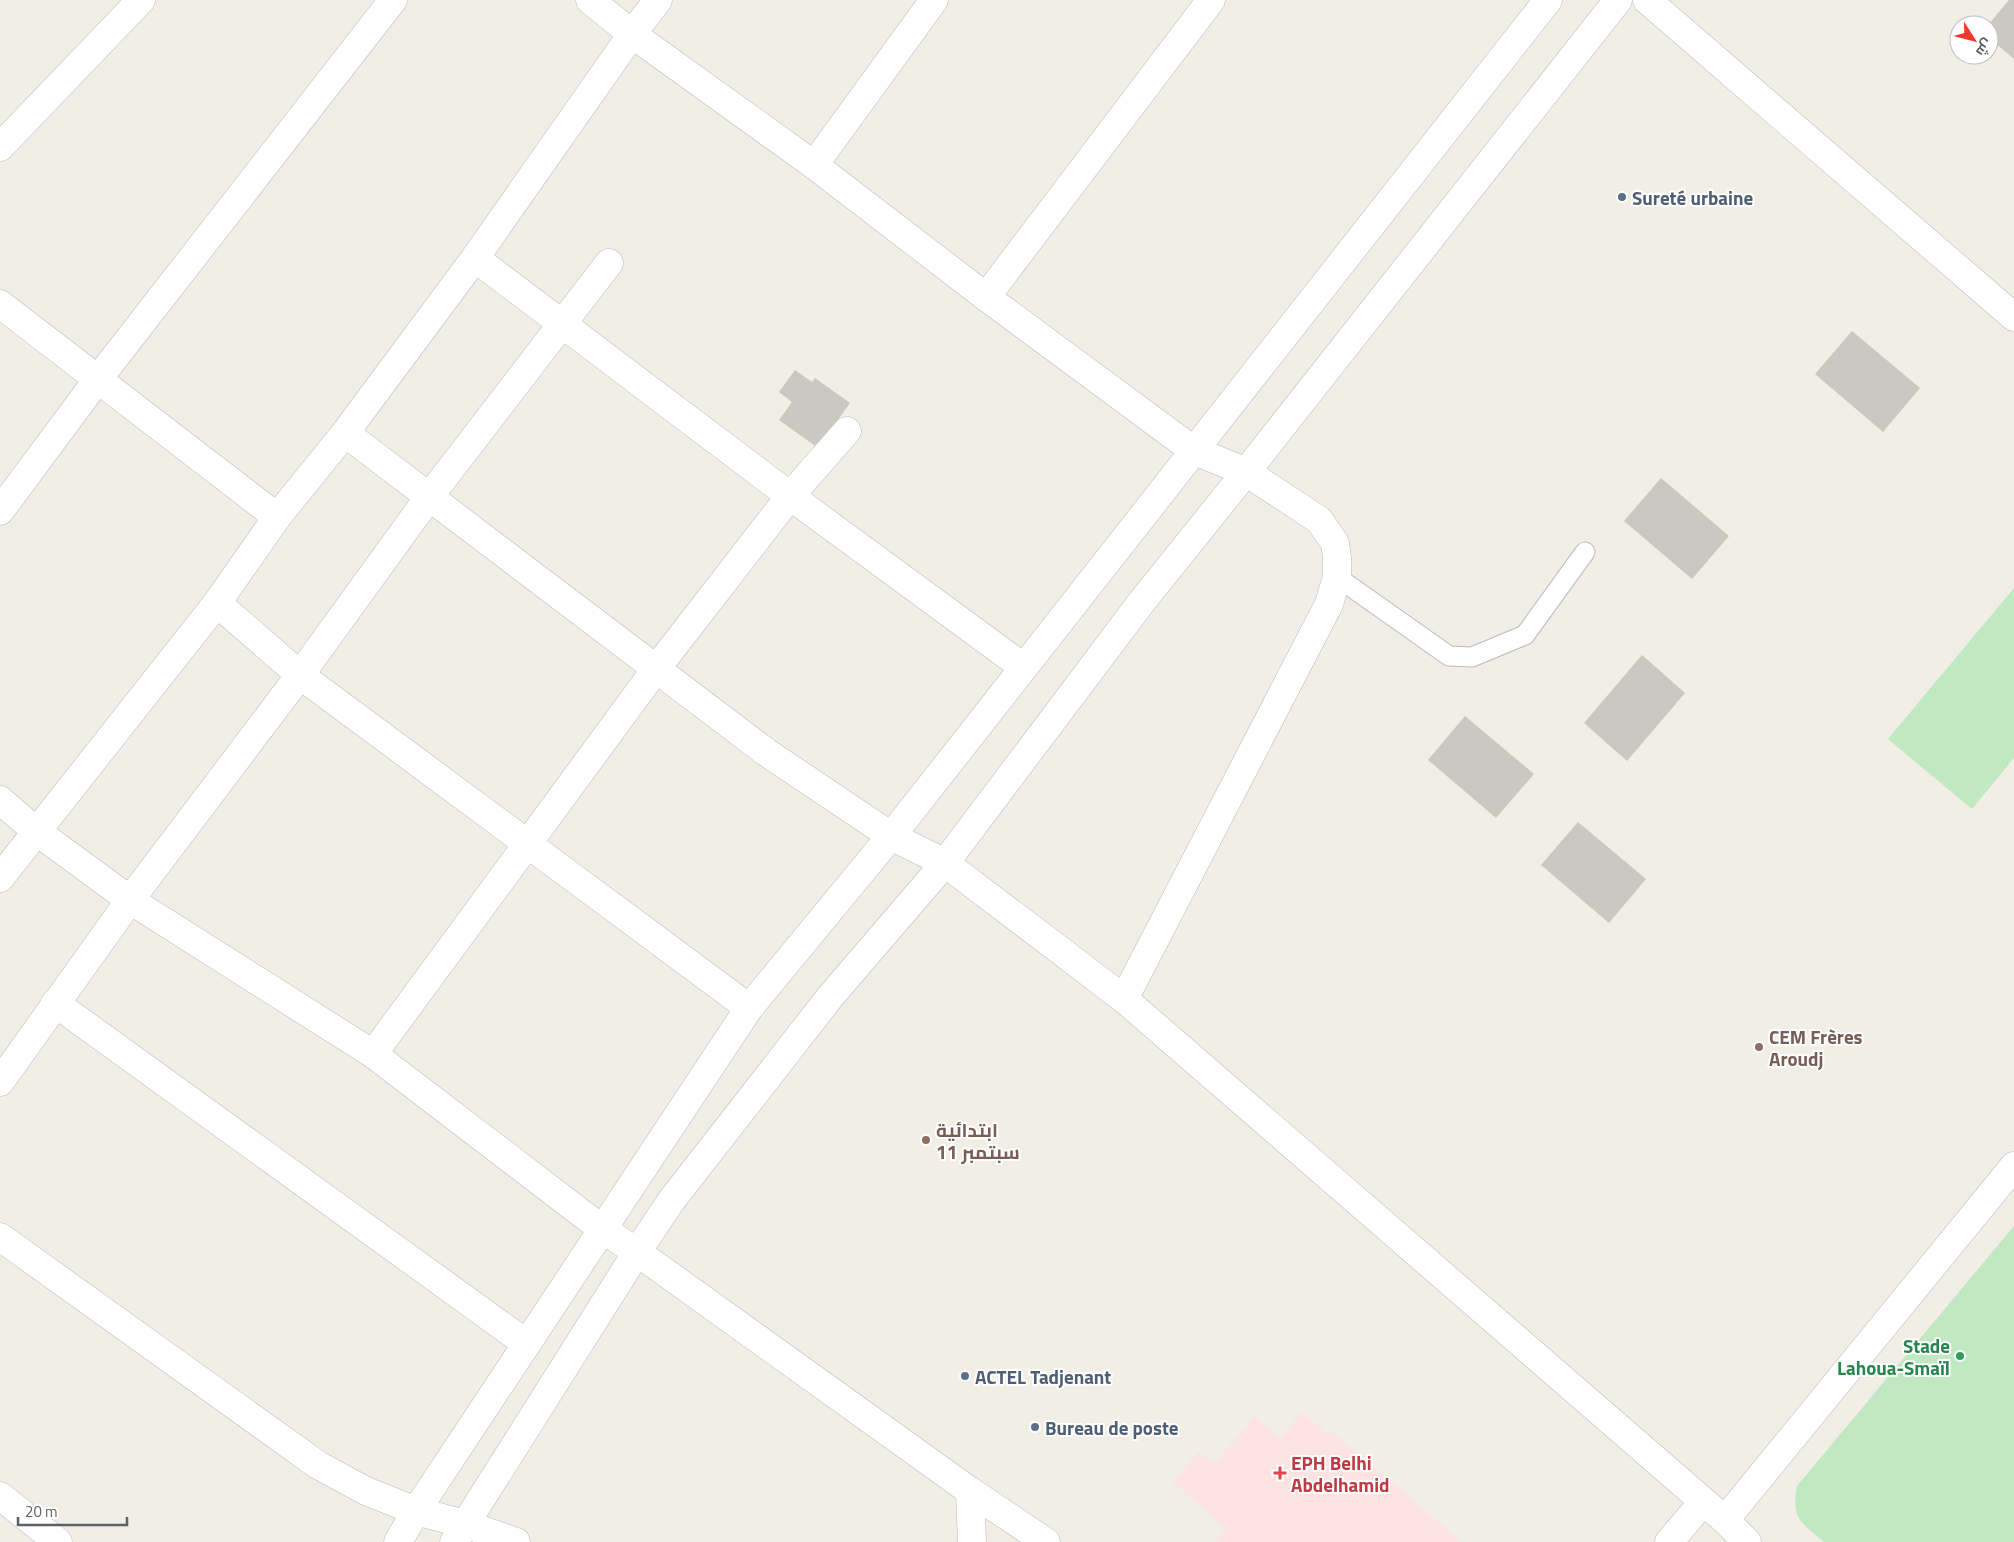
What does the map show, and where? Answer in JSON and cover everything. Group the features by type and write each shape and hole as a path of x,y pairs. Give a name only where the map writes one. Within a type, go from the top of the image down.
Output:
{"street":[{"path":"1,145 141,0"},
{"path":"0,511 98,379 393,0"},
{"path":"590,0 632,34 814,164 986,297 1193,450 1246,472 1319,520 1335,542 1337,577 1329,604 1124,999"},
{"path":"0,878 217,603 277,517 345,433 475,258 632,34 658,0"},
{"path":"814,164 934,0"},
{"path":"986,297 1211,0"},
{"path":"398,1542 416,1511 749,1008 891,836 1548,0"},
{"path":"459,1533 636,1252 671,1201 830,997 945,863 1140,604 1618,0"},
{"path":"1647,0 2014,317"},
{"path":"475,258 790,496 1023,667"},
{"path":"0,1082 55,1002 300,675 429,497 609,264"},
{"path":"0,304 277,517"},
{"path":"373,1054 656,669 790,496 847,430"},
{"path":"345,433 766,752 891,836 945,863 1124,999 1747,1542"},
{"path":"217,603 300,675 749,1008"},
{"path":"0,800 36,831 130,900 373,1054 602,1229 970,1491 1046,1542"},
{"path":"55,1002 527,1344"},
{"path":"1724,1520 2014,1166"},
{"path":"0,1237 318,1465 366,1491 416,1511 459,1533 516,1542"},
{"path":"970,1491 972,1542"},
{"path":"0,1496 58,1542"},
{"path":"1669,1542 1703,1502"}],"lane":[{"path":"1337,577 1449,656 1472,656 1525,635 1585,552"}],"shaded area":[{"name":"EPH Belhi Abdelhamid","path":"1302,1412 1327,1434 1332,1432 1462,1542 1215,1542 1226,1529 1173,1482 1199,1451 1214,1464 1255,1417 1280,1438"}],"green space":[{"path":"2014,588 2014,758 1972,809 1888,739"},
{"name":"Stade Lahoua-Smaïl","path":"2014,1226 2014,1542 1824,1542 1809,1530 1797,1513 1795,1497 1797,1486"}],"building":[{"path":"2009,0 2014,0 2014,59 1999,46 1999,15 1996,15"},
{"path":"1852,331 1920,388 1883,432 1815,374"},
{"path":"795,370 812,382 815,378 850,403 818,448 779,420 792,402 779,392"},
{"path":"1661,478 1729,536 1692,579 1624,521"},
{"path":"1642,655 1685,693 1627,761 1584,723"},
{"path":"1465,716 1534,774 1496,818 1428,760"},
{"path":"1578,822 1646,879 1609,923 1541,865"}],"place":[{"name":"Sureté urbaine","path":"1622,197"},
{"name":"CEM Frères Aroudj","path":"1759,1047"},
{"name":"ابتدائية 11 سبتمبر","path":"926,1140"},
{"name":"Stade Lahoua-Smaïl","path":"1960,1356"},
{"name":"ACTEL Tadjenant","path":"965,1376"},
{"name":"Bureau de poste","path":"1035,1427"},
{"name":"EPH Belhi Abdelhamid","path":"1280,1473"}]}
